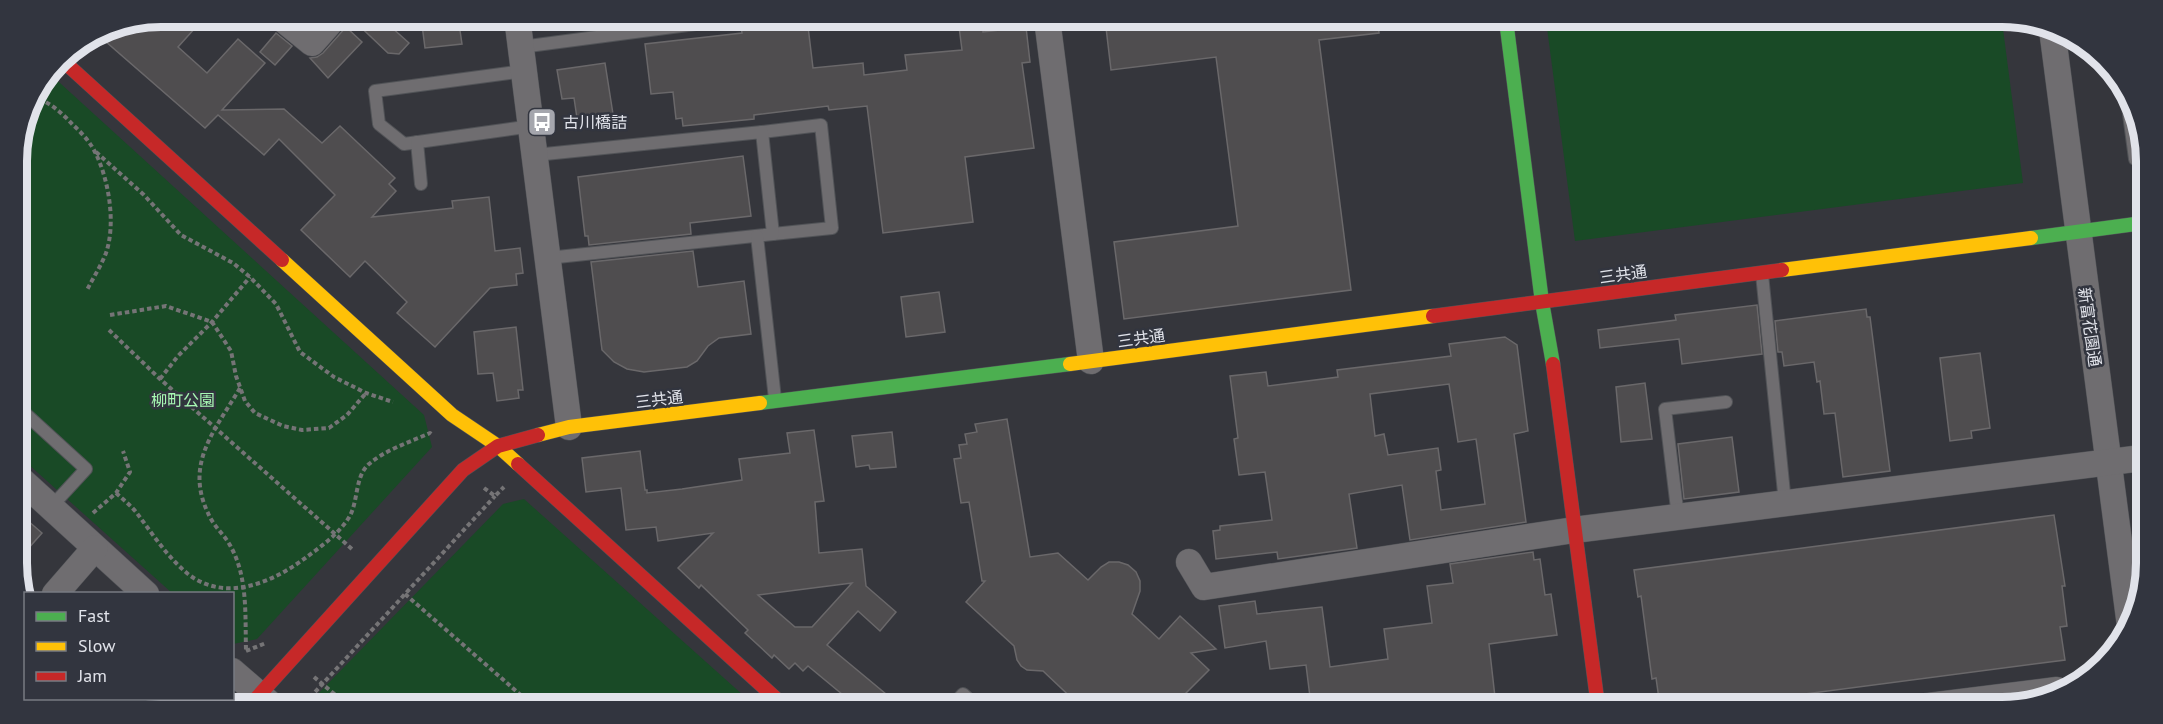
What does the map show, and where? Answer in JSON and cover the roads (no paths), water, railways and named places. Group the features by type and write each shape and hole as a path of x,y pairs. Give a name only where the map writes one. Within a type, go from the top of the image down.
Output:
{"street":[{"path":"292,27 312,43 326,27"},
{"path":"519,27 569,427"},
{"path":"1048,27 1092,361"},
{"path":"1507,27 1597,697"},
{"name":"新富花園通","path":"2053,37 2108,462 2133,589"},
{"path":"68,65 452,414 498,446 774,697"},
{"name":"三共通","path":"262,697 291,658 463,470 498,446 569,427 1092,361 2136,224"},
{"path":"1189,562 1204,587 1574,530 2136,459"},
{"path":"27,485 144,592"},
{"path":"58,592 95,548"},
{"path":"234,673 257,697"},
{"path":"2002,697 2031,693"}],"lane":[{"path":"532,126 404,144 379,124 375,91 523,59 690,27"},
{"path":"2130,123 2136,159"},
{"path":"535,155 821,125 832,228 548,258"},
{"path":"762,132 773,234"},
{"path":"417,142 421,184"},
{"path":"757,236 775,400"},
{"path":"1762,272 1785,503"},
{"path":"1678,517 1665,409 1726,402"},
{"path":"27,415 86,469 51,507"}],"place":[{"name":"古川橋詰","path":"542,122"}],"park label":[{"name":"柳町公園","path":"183,400"}]}
